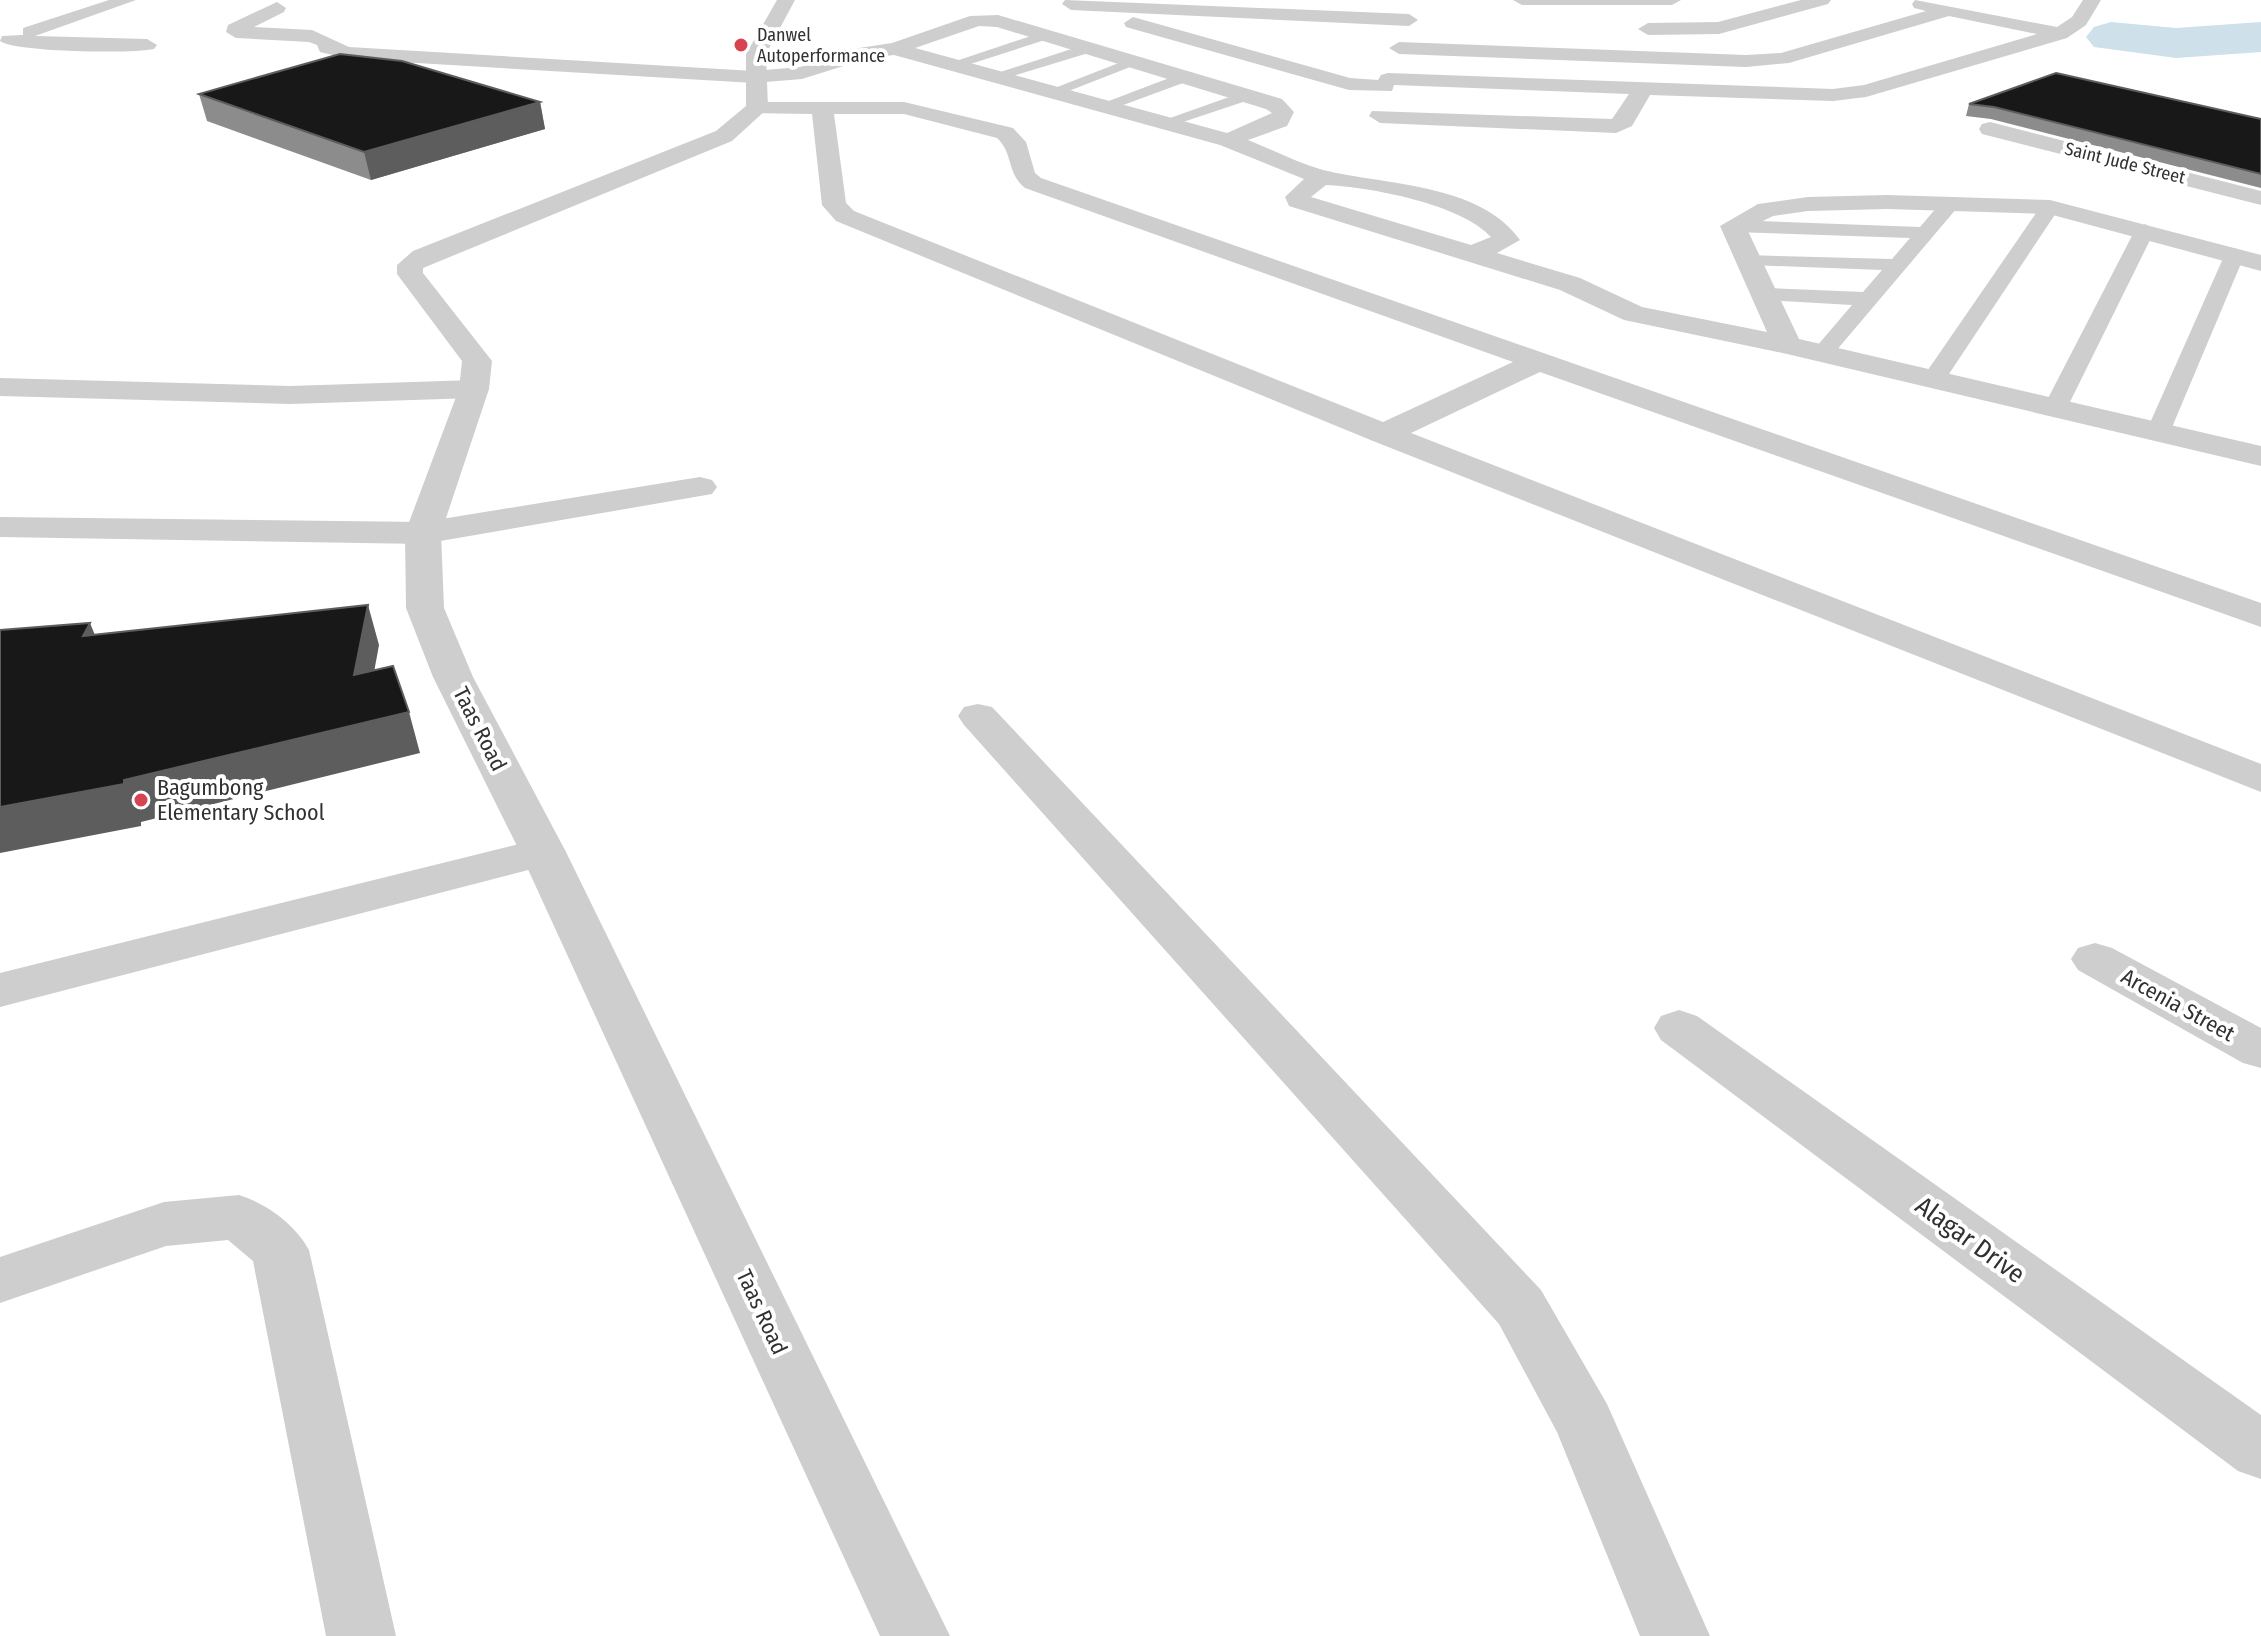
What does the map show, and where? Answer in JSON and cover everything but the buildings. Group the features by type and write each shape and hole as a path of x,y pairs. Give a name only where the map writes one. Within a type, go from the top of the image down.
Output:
{"street":[{"path":"5,40 127,0"},
{"path":"756,93 756,54 786,0"},
{"path":"1418,0 1386,83 1379,127 1616,126 1624,121 1643,89"},
{"path":"1525,39 1521,0 1672,0"},
{"path":"1630,28 1719,28 1822,0"},
{"path":"1900,0 2060,34"},
{"path":"1972,0 2079,21"},
{"path":"1409,20 1071,4 1283,50 1349,84 1643,89 1810,96 1855,92 2060,34 2079,21 2092,0"},
{"path":"277,8 235,29 236,32 312,36 326,42 327,48 349,53 756,93 822,107 904,108 1005,133 1015,142 1024,176 1033,183 2261,616"},
{"path":"1399,48 1525,39 1782,59 1948,10"},
{"path":"1283,50 1306,14"},
{"path":"756,93 791,75 866,52 895,49 977,20 998,21 1274,104 1283,112 1279,121 1228,140"},
{"path":"5,40 147,45"},
{"path":"895,49 1228,140 1320,177 1342,177 1392,189 1484,217 1507,240 1471,255"},
{"name":"Taas Road","path":"756,93 707,145 435,251 410,265 410,274 477,361 474,389 423,533 425,608 453,677 543,852 915,1636"},
{"path":"822,107 834,205 845,216 1384,434 2261,779"},
{"name":"Saint Jude Street","path":"1990,129 2261,198"},
{"path":"1320,177 1297,197 1298,201 1570,284 1634,314 1787,345 2261,456"},
{"path":"1787,345 1733,226 1767,209 1887,202 2050,207 2261,263"},
{"path":"1384,434 1539,361"},
{"path":"0,387 290,395 474,389"},
{"path":"0,527 423,533 700,487"},
{"path":"978,716 1520,1307 1585,1423 1675,1636"},
{"path":"0,990 543,852"},
{"name":"Arcenia Street","path":"2095,959 2261,1050"},
{"name":"Alagar Drive","path":"1679,1028 2261,1451"},
{"path":"0,1280 164,1224 239,1217 280,1250 361,1636"}],"lane":[{"path":"952,65 1046,35"},
{"path":"993,77 1090,48"},
{"path":"1050,93 1135,62"},
{"path":"1101,107 1185,77"},
{"path":"1165,123 1246,96"},
{"path":"1822,353 1950,204"},
{"path":"1933,380 2050,207"},
{"path":"1733,226 1926,233"},
{"path":"2055,408 2145,230"},
{"path":"2158,432 2235,254"},
{"path":"1750,259 1899,265"},
{"path":"1766,294 1870,299"}],"waterway":[{"path":"2111,37 2176,43 2261,37"}],"place":[{"name":"Danwel Autoperformance","path":"741,45"},
{"name":"Bagumbong Elementary School","path":"141,800"}]}
